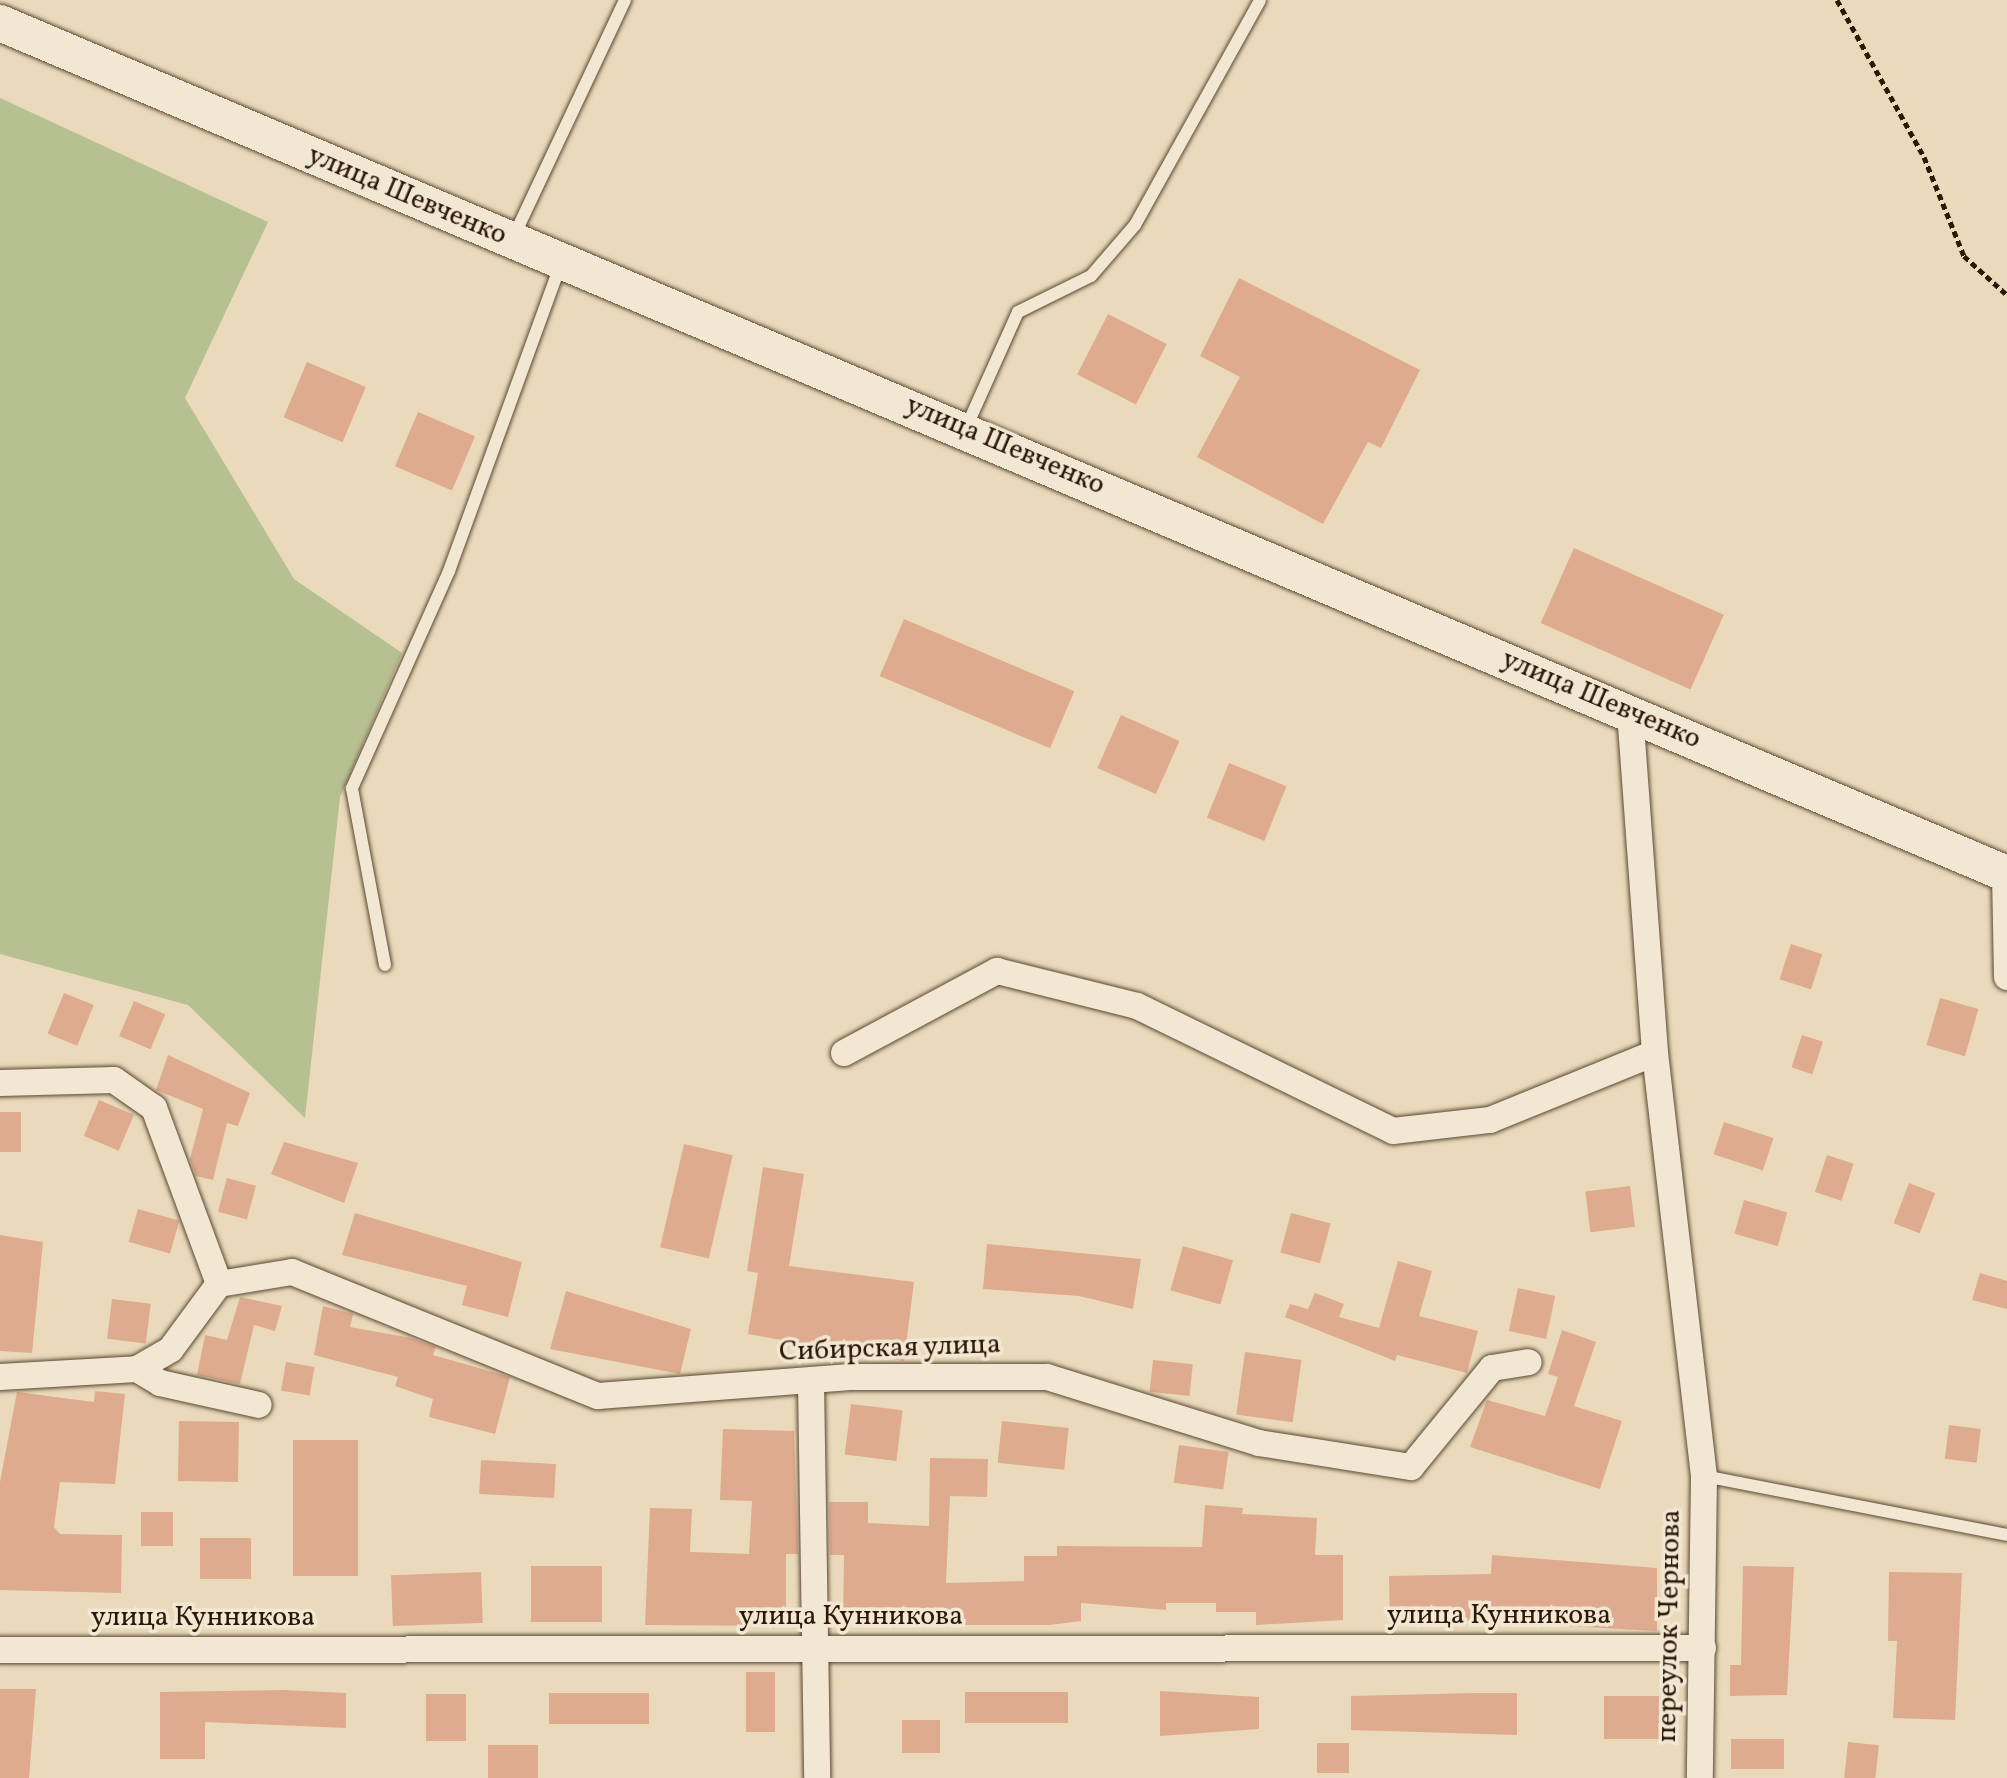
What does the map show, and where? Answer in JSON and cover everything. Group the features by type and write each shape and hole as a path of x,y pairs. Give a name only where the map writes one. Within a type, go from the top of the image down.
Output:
{"street":[{"name":"улица Шевченко","path":"0,23 561,264 966,428 2006,873"},
{"name":"переулок Чернова","path":"1630,712 1655,1053 1704,1476 1700,1778"},
{"path":"2006,873 2007,977"},
{"path":"844,1053 997,971 1137,1006 1393,1131 1490,1120 1655,1053"},
{"path":"0,1083 114,1080 154,1108 219,1284 171,1349 137,1369 0,1377"},
{"name":"Сибирская улица","path":"219,1284 292,1272 598,1396 811,1383 1047,1377 1259,1443 1411,1467 1492,1368 1529,1362"},
{"path":"137,1369 160,1383 259,1405"},
{"path":"811,1383 817,1778"},
{"name":"улица Кунникова","path":"0,1650 1703,1648"}],"lane":[{"path":"512,241 625,0"},
{"path":"966,428 1018,312 1091,276 1135,225 1260,0"},
{"path":"385,965 352,788 449,571 561,264"},
{"path":"1704,1476 2007,1535"}],"path":[{"path":"1837,0 1924,157 1964,256 2007,295"}],"green space":[{"path":"0,98 268,222 185,398 294,579 402,653 340,797 305,1118 188,1005 0,954"}],"building":[{"path":"1239,278 1420,370 1381,448 1368,442 1323,524 1197,457 1240,377 1200,356"},
{"path":"1108,314 1167,344 1136,405 1077,375"},
{"path":"307,362 366,387 342,442 284,417"},
{"path":"418,412 475,436 452,491 395,466"},
{"path":"1574,548 1724,615 1690,690 1541,623"},
{"path":"904,619 1074,691 1050,748 880,676"},
{"path":"1121,715 1179,741 1156,794 1097,768"},
{"path":"1229,763 1286,786 1264,841 1207,818"},
{"path":"1791,944 1822,954 1811,989 1780,979"},
{"path":"64,993 94,1005 77,1046 48,1034"},
{"path":"1940,998 1978,1009 1965,1056 1926,1045"},
{"path":"134,1001 165,1014 150,1049 119,1036"},
{"path":"1802,1035 1823,1042 1812,1074 1791,1067"},
{"path":"168,1055 250,1093 238,1126 227,1123 213,1180 196,1176 190,1159 203,1109 156,1090"},
{"path":"99,1100 134,1115 119,1151 84,1136"},
{"path":"0,1112 21,1112 21,1152 0,1152"},
{"path":"1724,1122 1773,1138 1763,1170 1713,1154"},
{"path":"284,1142 358,1163 344,1203 271,1174"},
{"path":"684,1144 733,1155 709,1259 660,1247"},
{"path":"1827,1155 1854,1164 1842,1201 1815,1192"},
{"path":"763,1167 804,1174 789,1266 914,1282 904,1361 748,1334 758,1273 747,1271"},
{"path":"227,1178 256,1186 247,1220 218,1212"},
{"path":"1909,1183 1935,1193 1920,1233 1894,1223"},
{"path":"1630,1186 1635,1227 1590,1232 1585,1191"},
{"path":"1744,1200 1787,1212 1778,1246 1734,1234"},
{"path":"138,1209 179,1221 170,1254 129,1242"},
{"path":"355,1213 522,1262 508,1317 462,1305 467,1286 342,1255"},
{"path":"1291,1213 1331,1224 1320,1263 1280,1253"},
{"path":"0,1235 43,1242 32,1353 0,1351"},
{"path":"987,1244 1141,1259 1133,1309 1079,1296 983,1289"},
{"path":"1183,1246 1233,1260 1220,1305 1170,1290"},
{"path":"1398,1261 1432,1271 1419,1316 1478,1331 1467,1373 1397,1355 1395,1361 1285,1317 1290,1304 1308,1309 1315,1293 1344,1304 1339,1317 1379,1328"},
{"path":"1980,1273 2007,1281 2007,1309 1972,1300"},
{"path":"1518,1288 1555,1296 1546,1339 1509,1331"},
{"path":"566,1291 691,1329 680,1374 550,1349"},
{"path":"240,1297 282,1306 275,1331 254,1325 240,1384 197,1375 205,1335 227,1340"},
{"path":"112,1299 151,1304 146,1343 107,1339"},
{"path":"323,1306 353,1314 350,1327 411,1338 436,1347 433,1355 510,1377 495,1434 429,1417 433,1399 395,1386 398,1377 314,1355"},
{"path":"1562,1330 1596,1342 1574,1406 1622,1421 1600,1489 1470,1447 1487,1400 1545,1416 1558,1377 1548,1374"},
{"path":"1245,1352 1301,1360 1293,1422 1236,1414"},
{"path":"1153,1360 1193,1364 1189,1396 1150,1392"},
{"path":"286,1362 315,1367 310,1396 281,1391"},
{"path":"95,1391 125,1394 115,1484 60,1482 54,1527 60,1534 122,1535 121,1593 0,1590 0,1482 17,1392 94,1402"},
{"path":"851,1404 903,1410 896,1461 845,1455"},
{"path":"179,1421 239,1422 238,1482 178,1481"},
{"path":"1002,1421 1069,1428 1064,1470 998,1463"},
{"path":"1949,1425 1981,1429 1977,1463 1945,1459"},
{"path":"723,1429 794,1431 798,1554 786,1554 786,1626 645,1625 650,1508 692,1509 690,1552 749,1554 752,1501 720,1500"},
{"path":"293,1440 358,1440 358,1576 293,1576"},
{"path":"1179,1445 1229,1452 1223,1490 1174,1483"},
{"path":"930,1458 988,1459 987,1497 950,1496 946,1583 1024,1581 1024,1556 1057,1556 1057,1546 1202,1547 1205,1505 1243,1508 1242,1514 1317,1518 1315,1555 1343,1555 1343,1620 1256,1625 1256,1612 1216,1612 1216,1603 1166,1603 1166,1610 1081,1603 1081,1621 1049,1625 947,1625 947,1618 843,1624 844,1555 830,1555 829,1502 868,1502 868,1523 929,1526"},
{"path":"481,1460 556,1464 554,1498 479,1494"},
{"path":"141,1512 173,1512 173,1546 141,1546"},
{"path":"200,1538 251,1538 251,1579 200,1579"},
{"path":"1492,1555 1657,1568 1657,1631 1456,1620 1390,1624 1389,1576 1491,1574"},
{"path":"531,1566 602,1566 602,1622 531,1622"},
{"path":"1743,1566 1794,1567 1787,1695 1730,1696 1730,1665 1741,1665"},
{"path":"481,1572 483,1623 393,1626 391,1575"},
{"path":"1889,1572 1962,1573 1955,1720 1893,1718 1897,1641 1888,1641"},
{"path":"746,1672 775,1672 775,1732 746,1732"},
{"path":"0,1689 36,1689 29,1778 0,1778"},
{"path":"284,1690 346,1693 346,1728 205,1722 205,1759 160,1759 160,1692"},
{"path":"1160,1691 1259,1697 1259,1729 1160,1736"},
{"path":"965,1692 1068,1692 1068,1723 965,1723"},
{"path":"549,1693 649,1693 649,1724 549,1724"},
{"path":"1517,1693 1517,1735 1351,1730 1351,1696"},
{"path":"426,1694 466,1694 466,1741 426,1741"},
{"path":"1604,1696 1659,1696 1659,1739 1604,1739"},
{"path":"902,1720 940,1720 940,1753 902,1753"},
{"path":"1731,1739 1784,1739 1784,1769 1731,1769"},
{"path":"1848,1742 1879,1745 1875,1778 1844,1778"},
{"path":"1317,1743 1349,1743 1349,1773 1317,1773"},
{"path":"488,1745 538,1745 538,1778 488,1778"}]}
